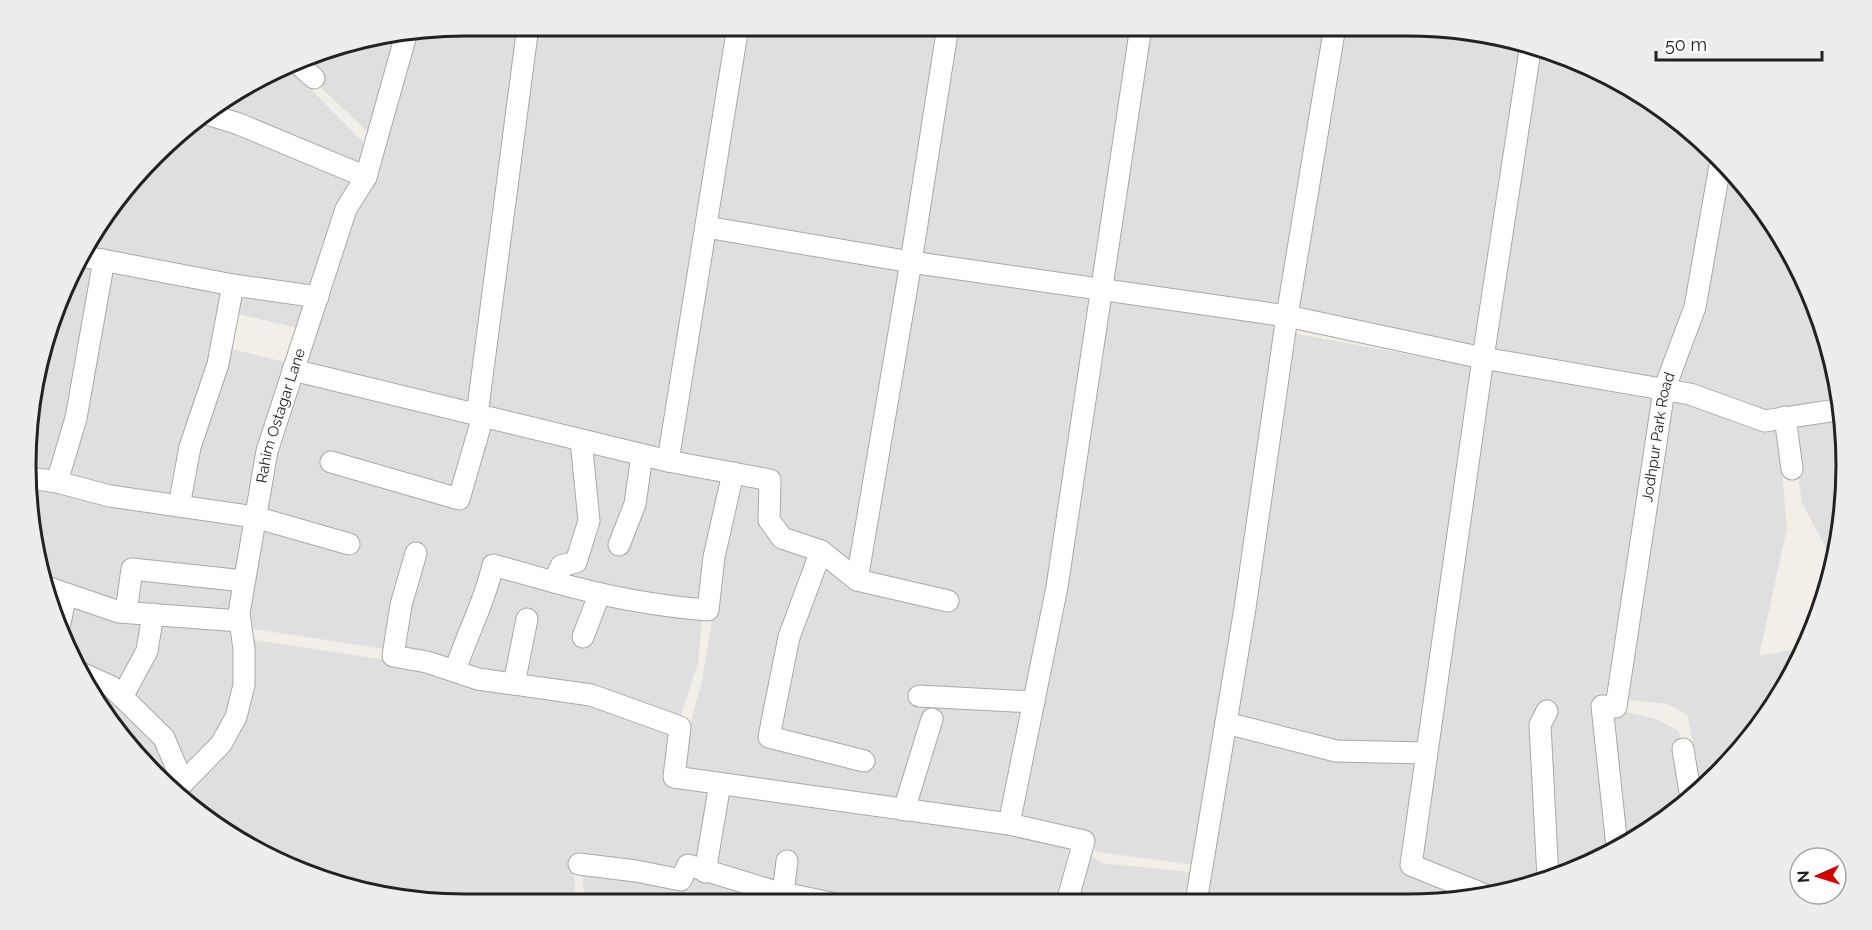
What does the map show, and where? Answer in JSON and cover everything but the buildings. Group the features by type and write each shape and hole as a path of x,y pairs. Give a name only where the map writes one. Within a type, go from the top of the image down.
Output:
{"street":[{"path":"331,462 459,499 480,416 527,36"},
{"path":"668,461 736,36"},
{"path":"857,580 946,36"},
{"path":"1010,825 1057,587 1139,36"},
{"path":"1197,894 1245,608 1287,316 1333,36"},
{"name":"Rahim Ostagar Lane","path":"180,786 221,744 236,717 243,685 244,649 239,613 267,451 346,209 366,177 404,41"},
{"path":"1470,889 1411,865 1483,358 1529,54"},
{"path":"303,68 314,78"},
{"path":"215,117 239,124 366,177"},
{"name":"Jodhpur Park Road","path":"1616,840 1602,706 1616,707 1664,390 1695,307 1719,171"},
{"path":"706,227 911,262 1287,316 1483,358 1690,394 1765,421 1832,410"},
{"path":"89,257 232,285 318,297"},
{"path":"57,482 76,418 104,260"},
{"path":"179,506 190,447 218,364 232,285"},
{"path":"293,370 668,461 770,480 769,520 782,538 821,551 857,580 948,601"},
{"path":"1785,417 1792,469"},
{"path":"554,582 561,566 576,562 589,521 581,440"},
{"path":"619,545 635,504 642,455"},
{"path":"455,671 493,565 599,595 670,607 708,610 714,556 733,473"},
{"path":"36,479 110,496 255,517 349,544"},
{"path":"821,551 789,636 769,737 864,760"},
{"path":"416,553 402,605 393,656 427,662 478,679 591,695 680,727 674,777 1010,825 1084,841 1069,894"},
{"path":"126,612 132,569 244,582"},
{"path":"58,591 119,612 240,621"},
{"path":"583,637 599,595"},
{"path":"122,697 147,651 153,614"},
{"path":"514,684 527,619"},
{"path":"94,682 112,687 164,738 178,784"},
{"path":"919,696 1034,702"},
{"path":"1547,711 1540,725 1548,870"},
{"path":"904,810 932,719"},
{"path":"1226,723 1336,751 1426,753"},
{"path":"1683,749 1693,785"},
{"path":"705,872 720,784"},
{"path":"783,893 787,861"},
{"path":"579,864 636,870 681,880 688,865 705,872 788,894"}],"shaded area":[{"path":"465,36 731,36 660,454 299,369 411,40"},
{"path":"744,36 1407,36 1463,40 1491,44 1545,59 1597,80 1645,108 1690,142 1712,164 1689,306 1658,381 1295,311 920,256 713,220"},
{"path":"396,42 371,135 301,69 354,51"},
{"path":"294,72 368,147 364,173 219,114 250,93"},
{"path":"207,122 354,180 298,328 233,313 227,348 285,362 246,514 36,476 37,437 44,381 59,327 80,275 108,227 142,182 182,142"},
{"path":"1722,174 1764,227 1792,275 1813,327 1828,381 1832,406 1766,415 1674,387"},
{"path":"712,236 1093,292 1053,578 1001,816 680,774 682,731 690,724 702,681 736,470 674,458"},
{"path":"1105,295 1279,321 1196,865 1097,852 1075,830 1012,822"},
{"path":"1287,332 1654,400 1604,707 1656,719 1679,731 1688,789 1645,822 1597,850 1545,871 1491,886 1407,894 1204,894"},
{"path":"291,378 726,477 708,553 698,663 678,724 473,674 385,649 247,628 272,462"},
{"path":"1668,396 1778,425 1787,528 1759,656 1794,649 1779,680 1730,748 1699,779 1688,716 1668,704 1620,699"},
{"path":"1833,416 1836,465 1835,493 1828,551 1802,503 1790,422"},
{"path":"37,483 248,520 231,615 120,607 54,585 44,549"},
{"path":"57,595 234,625 235,705 216,740 176,782 142,748 93,680 80,655"},
{"path":"247,639 425,666 590,700 675,731 669,781 714,787 699,863 675,874 573,862 575,894 437,893 381,886 327,871 275,850 227,822 184,790 226,745"},
{"path":"723,791 1009,831 1070,844 1059,894 584,894 582,871 692,872"},
{"path":"1083,849 1101,863 1199,873 1195,894 1075,894"}]}
